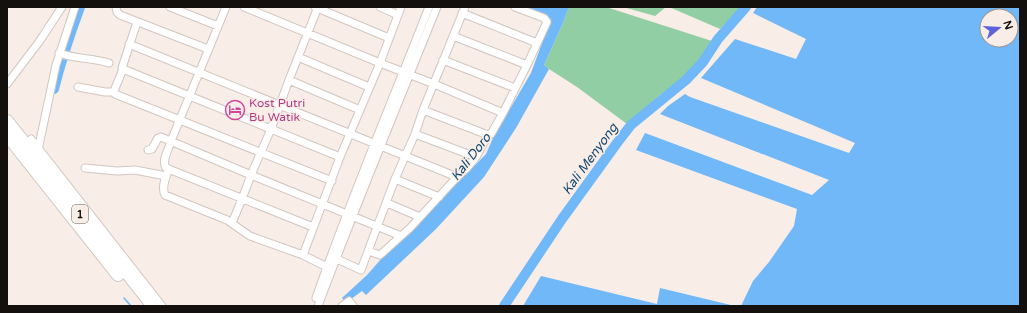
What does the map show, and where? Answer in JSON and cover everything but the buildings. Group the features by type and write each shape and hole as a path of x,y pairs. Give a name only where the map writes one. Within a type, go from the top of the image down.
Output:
{"highway":[{"name":"1","path":"7,121 37,151 51,184 142,306"},
{"name":"1","path":"7,135 51,184 152,306"}],"street":[{"path":"7,84 39,42 62,7 74,8 37,151 162,306"},
{"path":"116,7 117,12 120,15 208,49"},
{"path":"170,7 218,26"},
{"path":"226,7 163,164 166,168 163,190 164,194 232,223 250,236 302,255 329,268"},
{"path":"244,7 503,113"},
{"path":"232,223 250,175 271,129 288,80 308,33 317,7 389,38"},
{"path":"380,7 398,15"},
{"path":"302,255 332,181 340,157 380,63 401,7"},
{"path":"407,73 429,7"},
{"path":"314,306 319,297 377,145 437,7"},
{"path":"368,252 380,255 410,228 467,168 480,151 488,135 491,134 527,65 546,20 515,7"},
{"path":"337,258 361,270 395,179 415,134 452,36 464,10 537,43"},
{"path":"114,92 123,69 122,68 129,44 137,22"},
{"path":"452,36 527,65"},
{"path":"129,44 350,133 405,157 458,177"},
{"path":"63,55 95,59 109,63"},
{"path":"298,57 369,87"},
{"path":"443,60 515,88"},
{"path":"123,69 340,157"},
{"path":"288,80 360,110"},
{"path":"78,87 105,92 114,92 115,94 332,181"},
{"path":"423,110 488,135"},
{"path":"28,141 42,130"},
{"path":"415,134 476,157"},
{"path":"148,150 152,149 159,137 172,141 250,175 401,236"},
{"path":"85,168 117,172 134,170 166,174 242,199 313,227"},
{"path":"395,179 439,197"},
{"path":"387,203 420,217"},
{"path":"329,268 337,258 350,216"},
{"path":"318,306 319,297"},
{"path":"342,306 348,301 353,306"}],"green space":[{"path":"569,7 606,7 712,41 700,61 685,76 660,95 627,124 544,65"},
{"path":"623,7 666,7 655,16"},
{"path":"669,7 741,7 720,29"}],"water":[{"path":"524,7 569,7 544,65 549,69 516,128 484,177 436,229 366,295 362,291 345,302 342,298 367,275 390,249 486,154 493,138 531,73 551,19"},
{"path":"757,7 1020,7 1020,306 741,306 753,281 769,262 794,226 797,209 636,150 645,133 812,195 829,180 660,114 668,106 685,94 849,153 855,143 701,78 735,39 796,59 806,39 753,13"},
{"path":"541,276 657,304 660,288 735,306 523,306"}],"waterway":[{"path":"54,89 80,7"},
{"name":"Kali Menyong","path":"504,306 562,219 631,125 686,80 703,62 718,39 746,7"},
{"path":"124,298 131,306"}],"place":[{"name":"Kost Putri Bu Watik","path":"235,110"}],"water label":[{"name":"Kali Doro","path":"471,157"}]}
